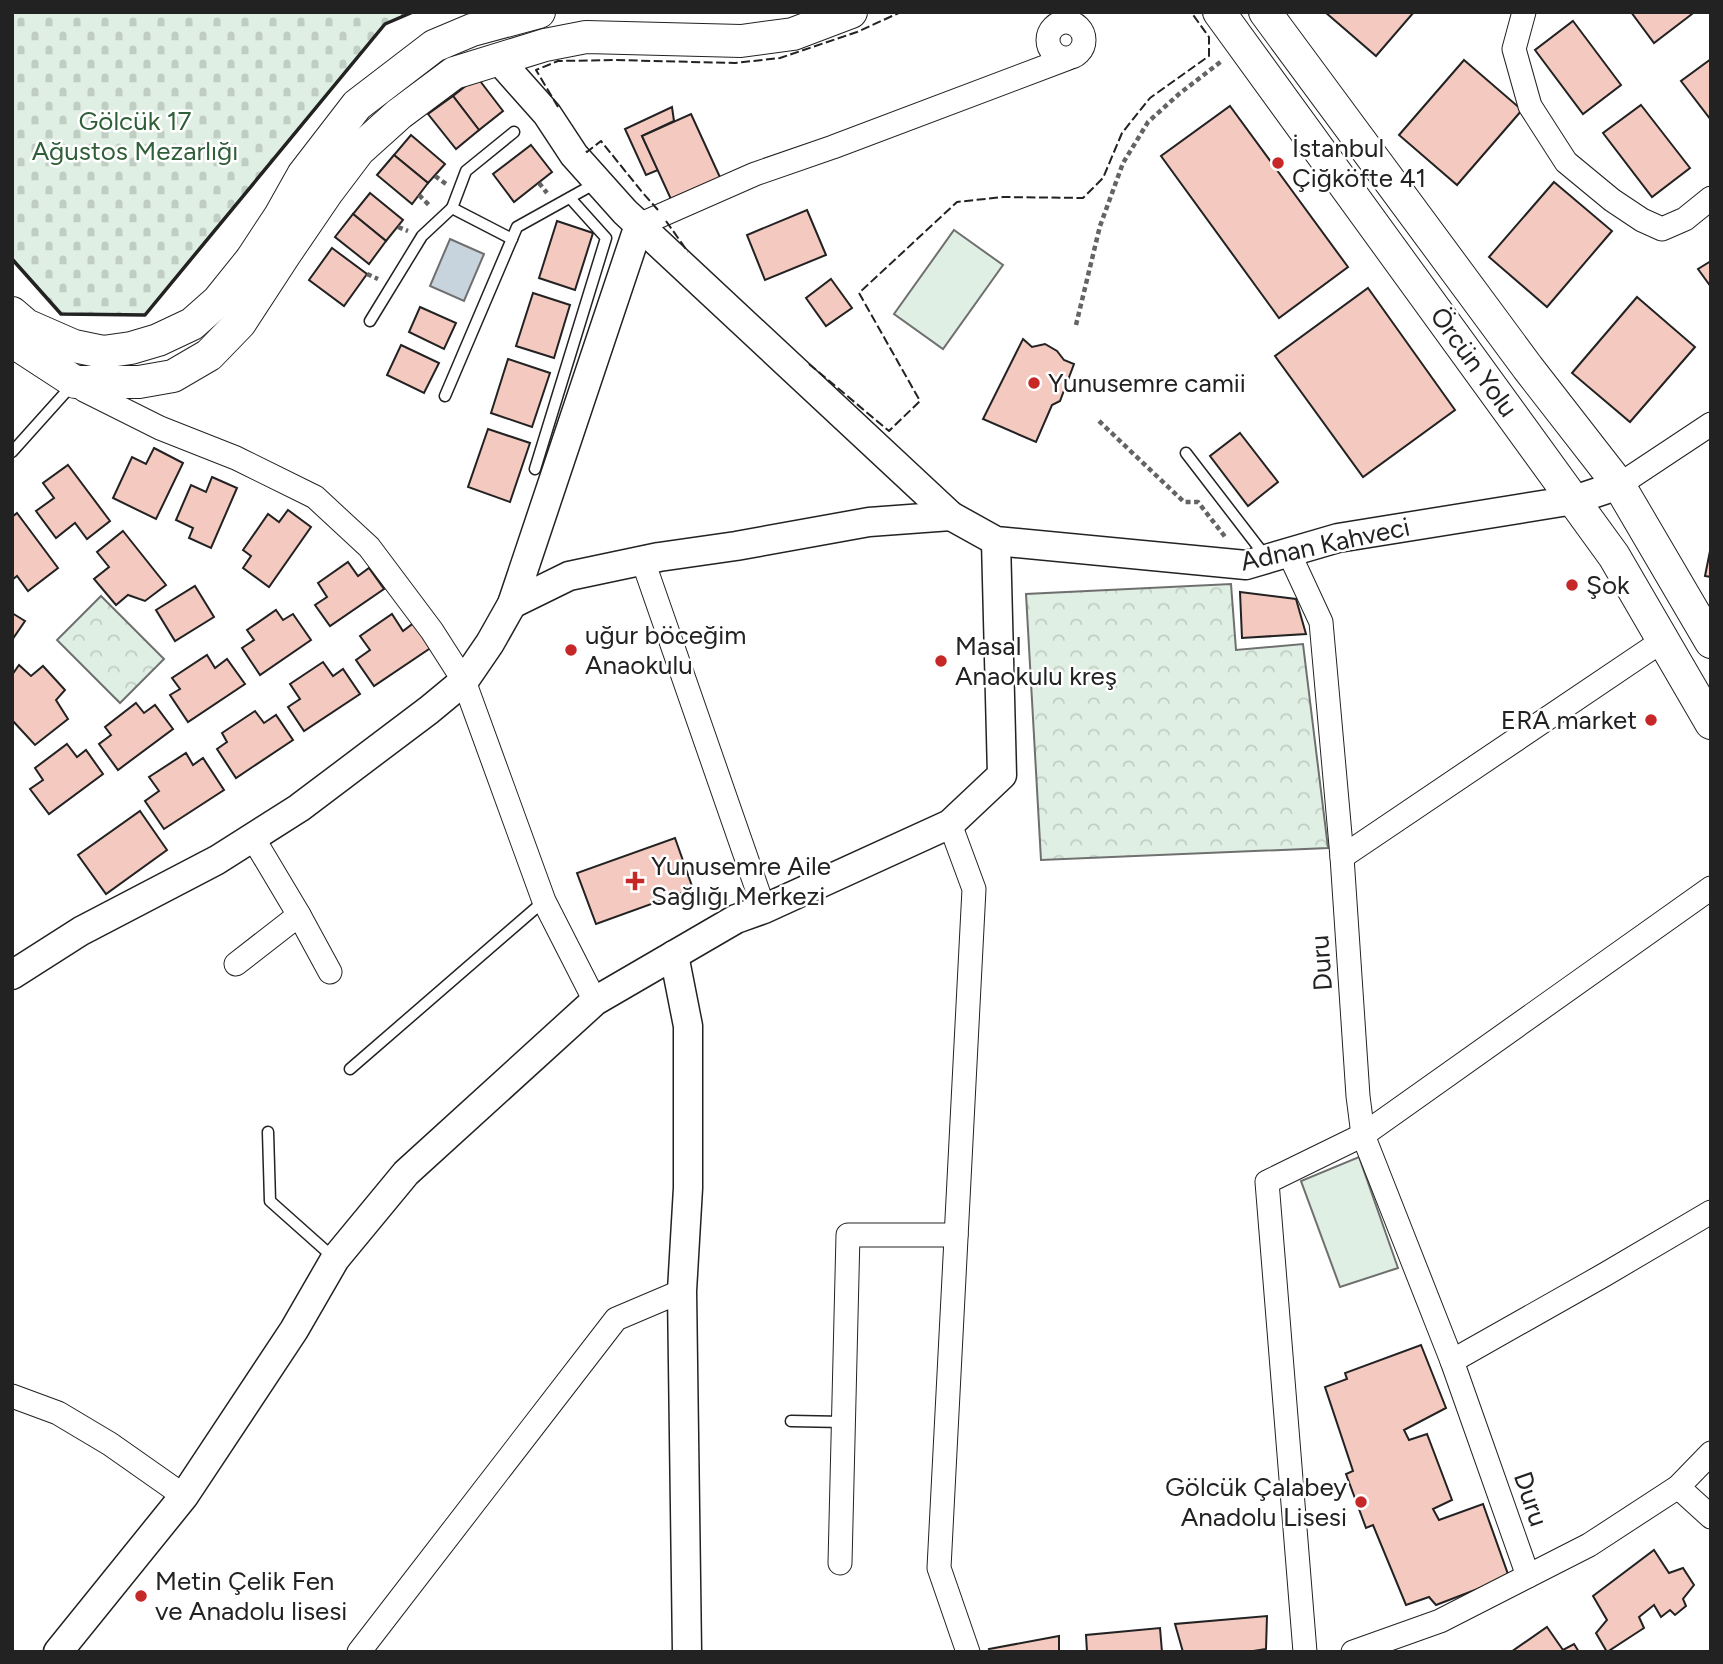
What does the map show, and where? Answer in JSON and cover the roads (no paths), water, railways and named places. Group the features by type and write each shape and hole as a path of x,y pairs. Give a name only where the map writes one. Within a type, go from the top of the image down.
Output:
{"main road":[{"path":"12,313 26,326 74,346 103,352 158,340 192,324 218,301 251,260 303,175 357,105 434,46 472,30 539,12"},
{"path":"12,341 75,382 139,382 173,376 209,355 240,323 328,191 359,150 399,114 454,73 545,45 586,37 741,41 793,34 851,12"},
{"name":"Örcün Yolu","path":"1219,12 1614,556 1711,723"},
{"name":"Örcün Yolu","path":"1265,12 1528,368 1619,485 1711,642"}],"street":[{"path":"1524,12 1514,49 1530,106 1566,162 1612,200 1642,220 1662,229 1685,219 1711,198"},
{"path":"12,975 81,931 218,860 253,838 299,808 464,681 512,604 639,225 755,174 1066,58"},
{"name":"Adnan Kahveci","path":"499,60 547,114 575,155 625,212 951,516 996,541 1268,559 1338,538 1574,500 1619,485"},
{"path":"75,382 84,390 160,428 236,458 316,496 369,547 432,631 464,681 544,901 596,1001"},
{"path":"1619,485 1711,424"},
{"path":"512,604 569,576 643,561 869,522 951,516"},
{"path":"58,1652 184,1496 294,1330 335,1259 406,1173 596,1001 736,919 764,909 950,824 1002,775 996,541"},
{"name":"Duru","path":"1268,559 1321,622 1363,1135 1452,1361 1528,1576"},
{"path":"643,561 764,909"},
{"path":"1342,857 1662,641"},
{"path":"950,824 974,888 939,1569 968,1652"},
{"path":"253,838 330,972"},
{"path":"1305,1652 1268,1182 1363,1135 1711,888"},
{"path":"236,964 299,915"},
{"path":"674,955 688,1026 688,1188 682,1291 687,1652"},
{"path":"1452,1361 1711,1213"},
{"path":"840,1563 848,1235 956,1235"},
{"path":"359,1652 615,1319 682,1291"},
{"path":"12,1396 58,1413 110,1444 184,1496"},
{"path":"1353,1652 1440,1620 1589,1545 1678,1487 1711,1453"},
{"path":"1678,1487 1711,1517"}],"lane":[{"path":"370,321 422,236 452,208 466,171 514,132"},
{"path":"445,396 517,228 598,182"},
{"path":"534,469 606,238 570,198"},
{"path":"452,208 512,239"},
{"path":"12,452 75,382"},
{"path":"1186,453 1268,559"},
{"path":"350,1069 544,901"},
{"path":"268,1132 270,1201 335,1259"},
{"path":"791,1421 844,1422"}],"place":[{"name":"İstanbul Çiğköfte 41","path":"1278,163"},
{"name":"Yunusemre camii","path":"1034,383"},
{"name":"Şok","path":"1572,585"},
{"name":"uğur böceğim Anaokulu","path":"571,650"},
{"name":"Masal Anaokulu kreş","path":"941,661"},
{"name":"ERA market","path":"1651,720"},
{"name":"Yunusemre Aile Sağlığı Merkezi","path":"635,881"},
{"name":"Gölcük Çalabey Anadolu Lisesi","path":"1361,1502"},
{"name":"Metin Çelik Fen ve Anadolu lisesi","path":"141,1596"}],"park label":[{"name":"Gölcük 17 Ağustos Mezarlığı","path":"135,136"}]}
